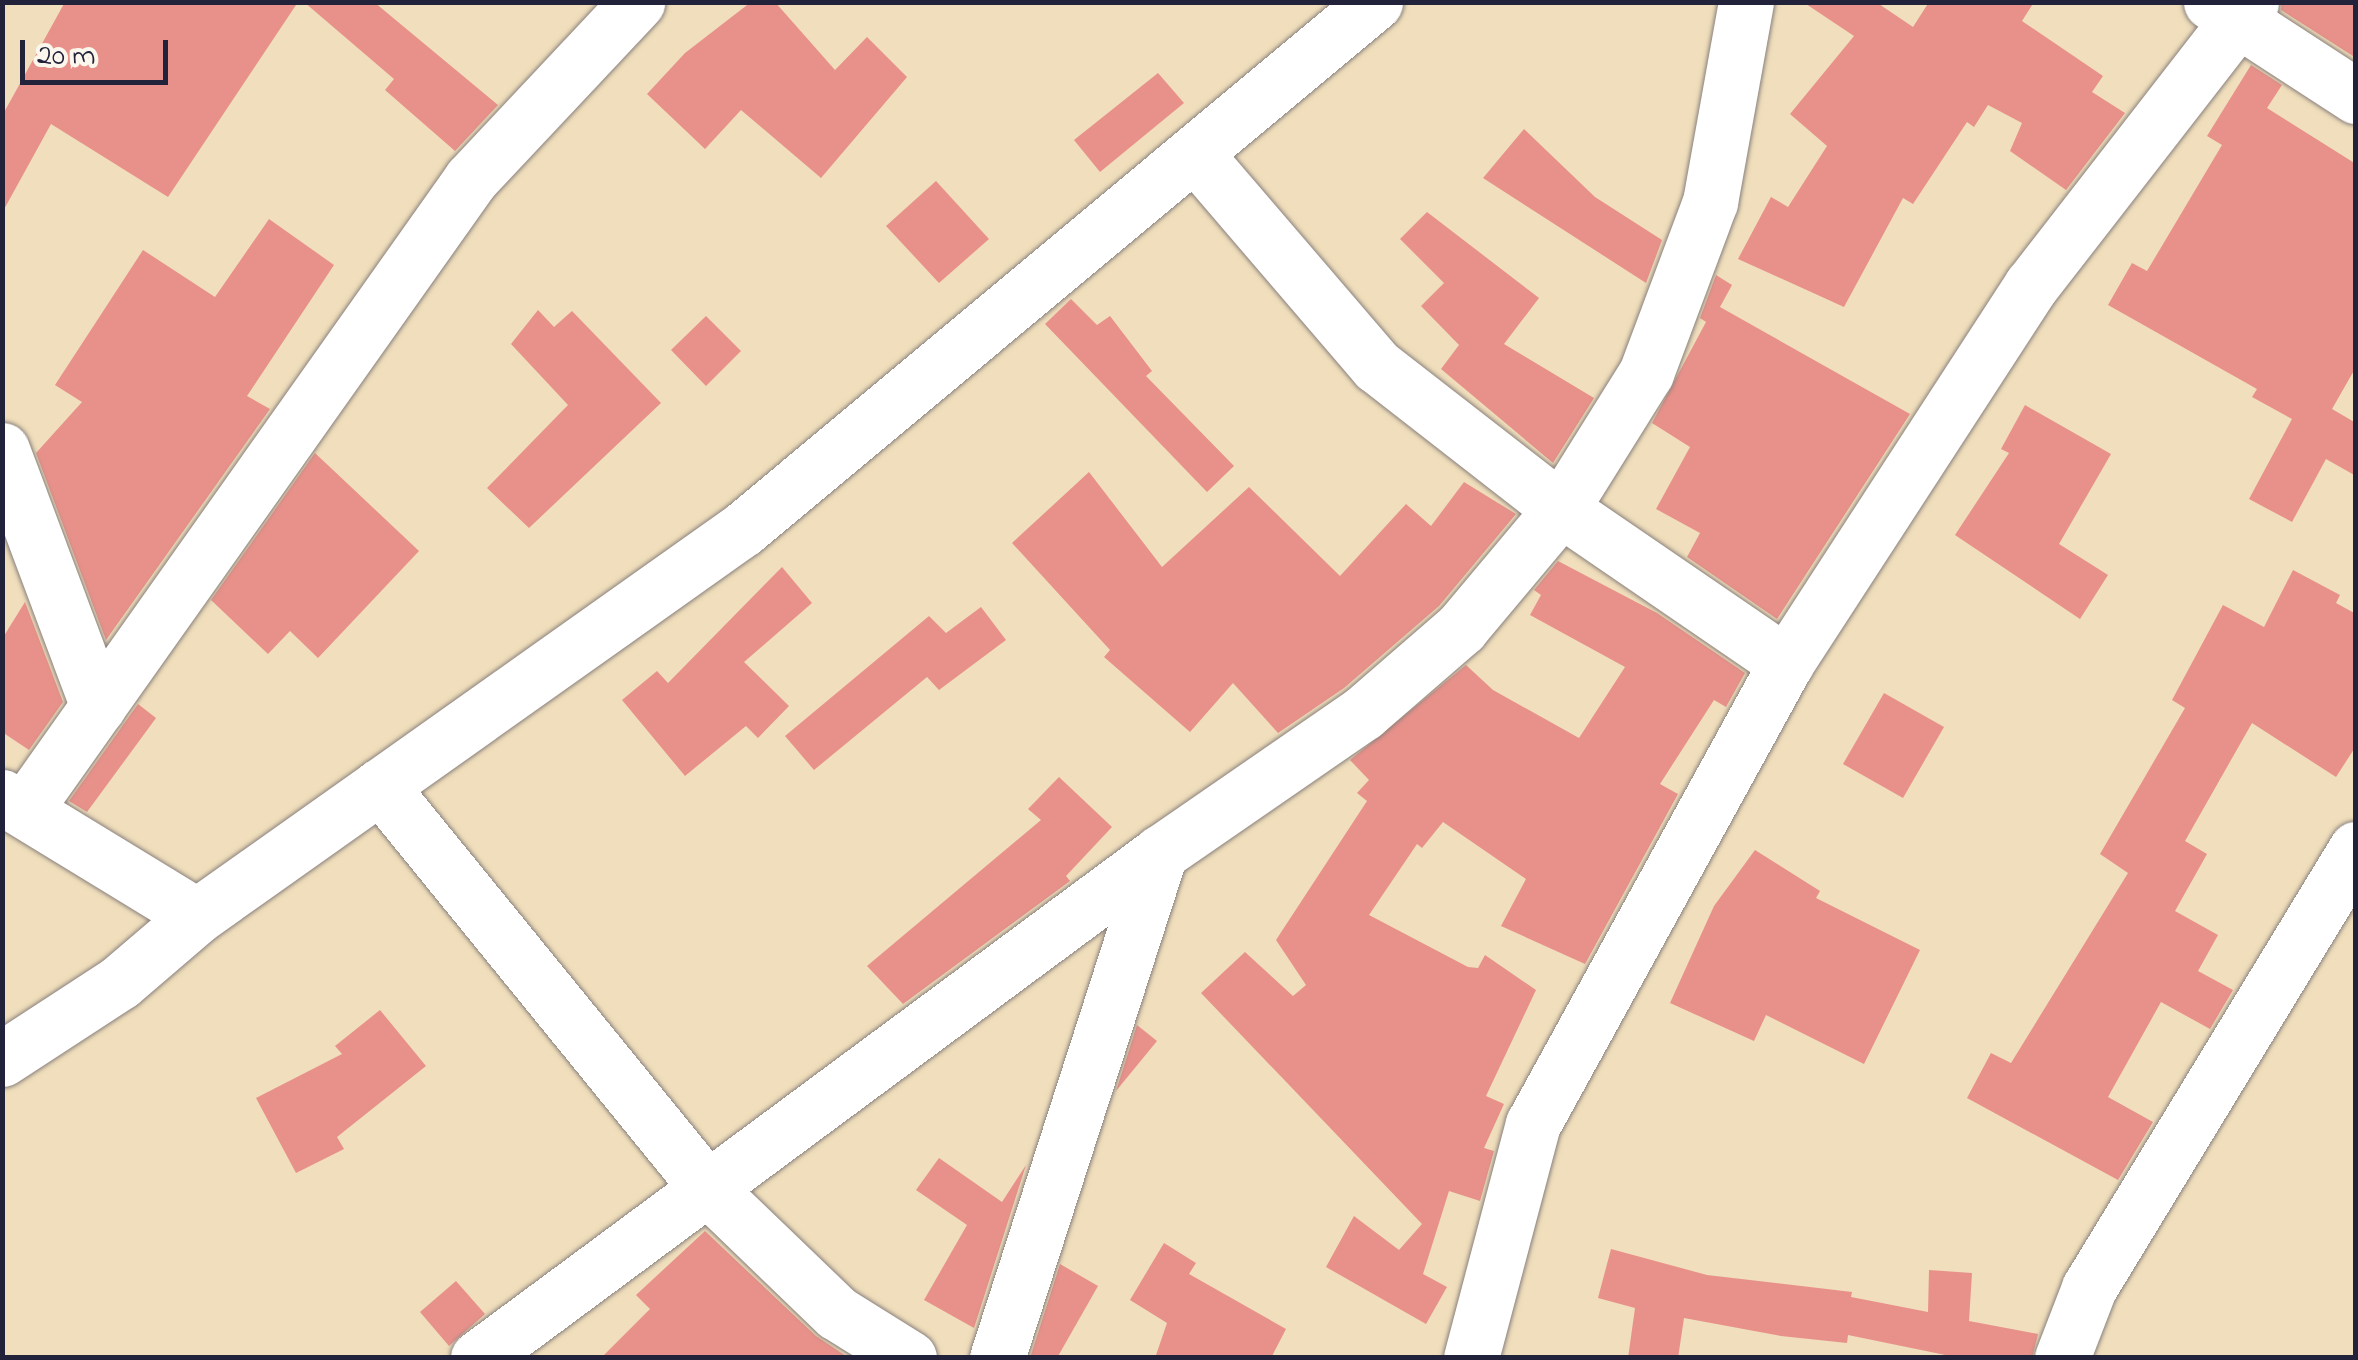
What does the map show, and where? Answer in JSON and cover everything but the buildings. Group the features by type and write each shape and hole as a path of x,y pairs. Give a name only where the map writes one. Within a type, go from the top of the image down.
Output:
{"street":[{"path":"197,916 14,803 98,707 471,179 637,2"},
{"path":"2,1060 120,982 197,916 743,529 1375,2"},
{"path":"478,1358 1160,853 1363,713 1461,628 1561,510 1646,372 1710,202 1746,2"},
{"path":"1471,1358 1533,1124 1786,663 2031,286 2231,8 2356,96"},
{"path":"1194,154 1377,366 1561,510 1786,663"},
{"path":"2,450 98,707"},
{"path":"380,786 707,1188 837,1313 908,1358"},
{"path":"2062,1358 2088,1288 2356,848"},
{"path":"997,1358 1160,853"}]}
